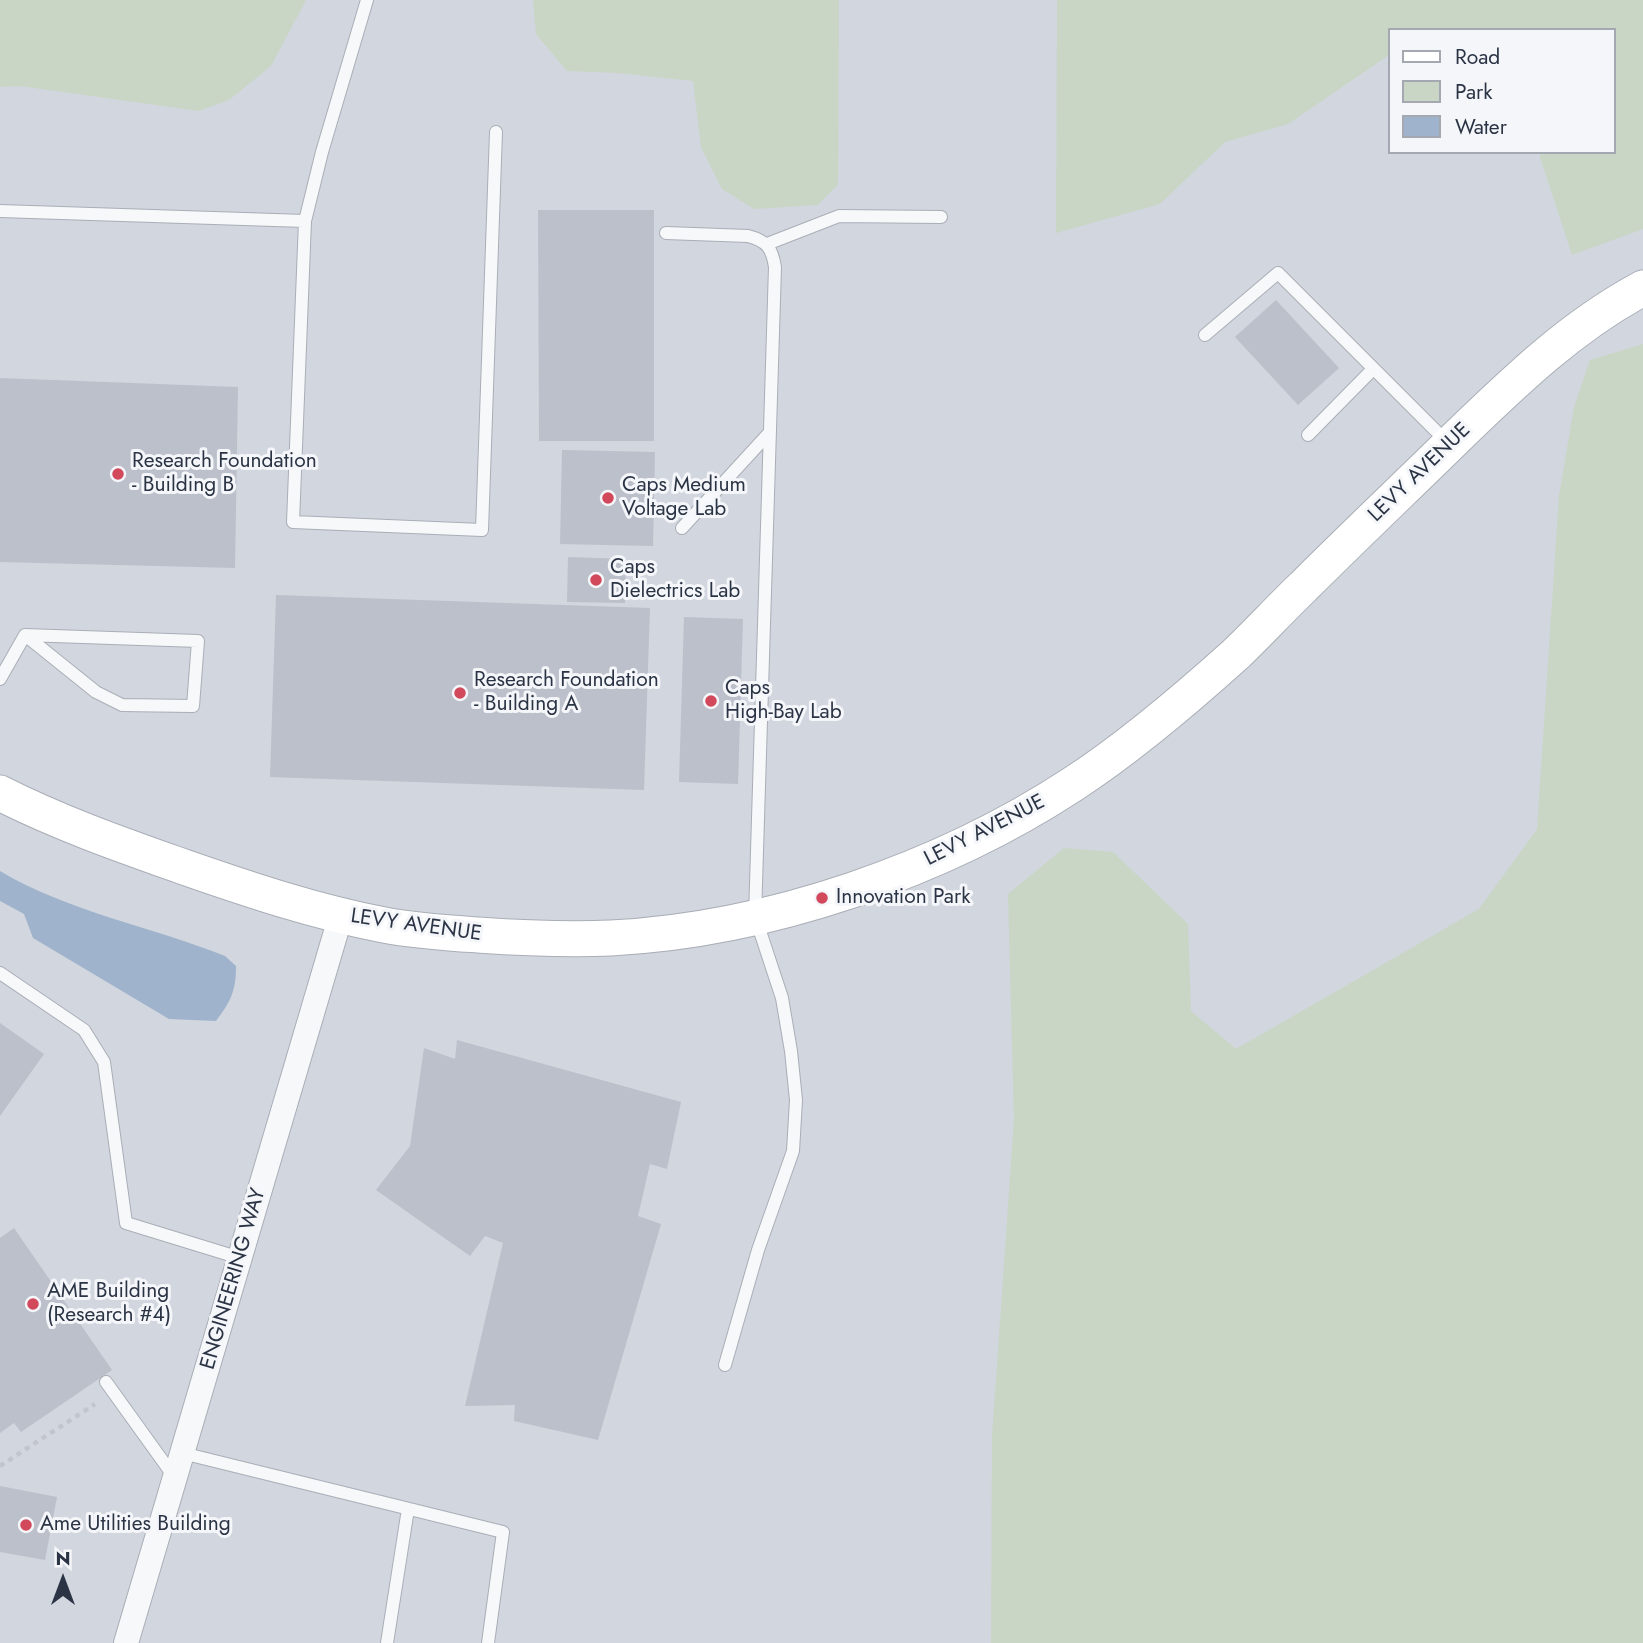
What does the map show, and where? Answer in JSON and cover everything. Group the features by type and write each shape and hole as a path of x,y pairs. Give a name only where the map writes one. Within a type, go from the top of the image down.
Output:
{"street":[{"name":"LEVY AVENUE","path":"0,793 120,845 268,897 385,925 424,931 527,939 613,937 686,930 755,916 850,891 930,861 1014,820 1076,783 1179,704 1240,649 1517,379 1573,331 1609,306 1643,288"},
{"name":"ENGINEERING WAY","path":"126,1643 341,915"}],"lane":[{"path":"367,0 321,152 305,221 293,522 482,530 496,132"},
{"path":"0,211 305,221"},
{"path":"767,244 839,216 941,217"},
{"path":"666,233 748,236 761,239 772,249 775,267 755,916 782,998 796,1101 793,1151 758,1250 725,1365"},
{"path":"1205,335 1278,273 1450,444"},
{"path":"1308,435 1373,369"},
{"path":"682,528 770,432"},
{"path":"25,635 198,641 193,706 122,705 96,691 25,635"},
{"path":"0,679 25,635"},
{"path":"0,972 84,1030 104,1062 126,1223 240,1258"},
{"path":"109,1387 175,1478"},
{"path":"182,1453 503,1532 488,1643"},
{"path":"387,1643 408,1509"}],"path":[{"path":"0,1466 109,1387"}],"shaded area":[{"name":"Innovation Park","path":"0,0 1643,0 1643,1643 0,1643"}],"green space":[{"path":"0,0 306,0 271,66 229,100 199,111 20,86 0,87"},
{"path":"533,0 839,0 838,184 818,205 754,209 722,189 701,147 693,81 567,71 536,34"},
{"path":"1057,0 1643,0 1643,229 1572,255 1540,157 1540,154 1615,154 1615,28 1388,28 1388,56 1288,124 1225,142 1160,204 1056,233"},
{"path":"1643,344 1643,1643 991,1643 992,1436 1014,1120 1008,894 1064,848 1113,852 1188,924 1191,1011 1236,1049 1479,909 1537,829 1559,496 1574,407 1590,360"}],"water":[{"path":"0,871 82,908 225,956 236,966 232,995 216,1021 169,1019 33,938 24,914 0,901"}],"building":[{"path":"538,210 654,210 654,441 539,441"},
{"path":"1276,300 1339,368 1298,405 1235,337"},
{"name":"Research Foundation - Building B","path":"0,378 238,387 235,568 0,562"},
{"name":"Caps Medium Voltage Lab","path":"562,450 655,452 653,546 560,544"},
{"name":"Caps Dielectrics Lab","path":"568,557 626,559 625,603 567,602"},
{"name":"Research Foundation - Building A","path":"276,595 650,608 644,790 270,777"},
{"name":"Caps High-Bay Lab","path":"684,617 743,619 738,784 679,782"},
{"path":"0,1023 44,1054 0,1116"},
{"path":"457,1040 681,1102 667,1169 650,1164 638,1216 661,1224 598,1440 514,1421 515,1405 465,1406 503,1243 485,1236 470,1256 376,1190 410,1146 424,1048 455,1059"},
{"name":"AME Building (Research #4)","path":"14,1228 112,1370 21,1432 14,1423 0,1433 0,1238"},
{"name":"Ame Utilities Building","path":"0,1486 57,1497 45,1560 0,1552"}],"place":[{"name":"Research Foundation - Building B","path":"118,474"},
{"name":"Caps Medium Voltage Lab","path":"608,498"},
{"name":"Caps Dielectrics Lab","path":"596,580"},
{"name":"Research Foundation - Building A","path":"460,693"},
{"name":"Caps High-Bay Lab","path":"711,701"},
{"name":"Innovation Park","path":"822,898"},
{"name":"AME Building (Research #4)","path":"33,1304"},
{"name":"Ame Utilities Building","path":"26,1525"}]}
